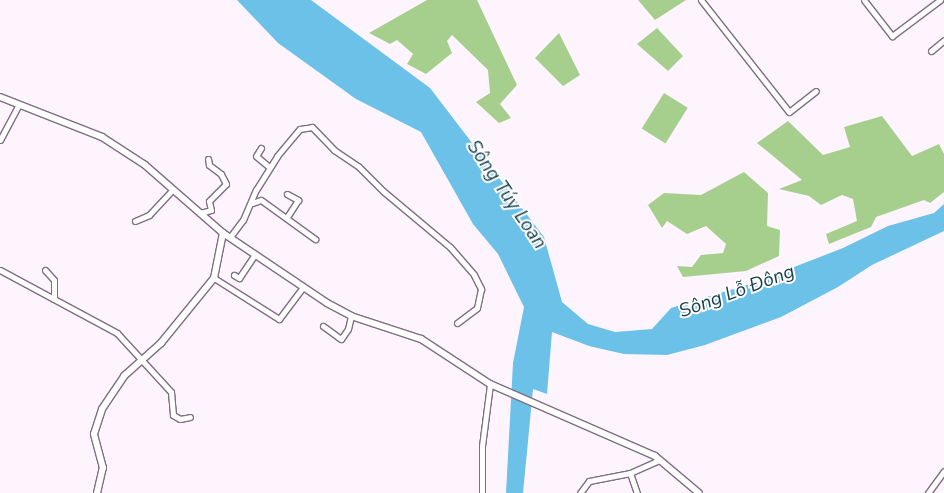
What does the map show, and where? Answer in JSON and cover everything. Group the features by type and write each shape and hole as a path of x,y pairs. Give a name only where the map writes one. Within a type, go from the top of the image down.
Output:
{"street":[{"path":"702,0 789,112 816,91"},
{"path":"864,0 892,36 940,0"},
{"path":"931,51 944,40"},
{"path":"0,97 18,106 102,137 173,189 223,233 303,287 351,316 421,339 490,384 659,460 699,493"},
{"path":"0,140 18,106"},
{"path":"230,238 252,203 269,167 300,129 312,126 334,150 359,167 383,191 450,247 474,275 481,289 477,308 457,323"},
{"path":"261,148 256,156 269,167"},
{"path":"200,213 211,210 209,201 226,184 221,174 208,165 208,159"},
{"path":"135,221 149,216 173,189"},
{"path":"287,194 298,200 287,217"},
{"path":"252,203 261,200 315,239"},
{"path":"97,493 103,468 94,434 102,409 124,376 187,316 214,278 223,233"},
{"path":"234,275 240,278 256,254"},
{"path":"0,270 117,334 172,394 173,415 180,419 190,417"},
{"path":"45,270 54,280 54,299"},
{"path":"214,278 279,319 303,287"},
{"path":"323,326 342,342 351,316"},
{"path":"482,493 482,446 490,384"},
{"path":"580,493 589,481 630,473 659,460"},
{"path":"928,493 944,471"},
{"path":"630,473 637,493"}],"green space":[{"path":"427,0 477,0 517,85 500,104 511,118 499,123 476,102 490,93 488,70 452,35 447,41 452,53 426,74 407,64 413,54 397,40 390,44 369,33"},
{"path":"638,0 686,0 655,20"},
{"path":"657,28 683,56 668,71 637,44"},
{"path":"559,33 580,75 563,86 535,58"},
{"path":"664,93 688,108 665,143 642,129"},
{"path":"882,116 912,156 939,144 944,154 944,192 930,203 924,200 876,217 871,227 829,244 826,234 857,221 853,199 842,195 821,205 809,196 779,189 802,180 757,143 788,121 823,155 850,147 844,127"},
{"path":"744,172 768,193 767,226 780,230 779,256 746,271 683,277 677,266 692,267 701,255 723,253 726,244 706,226 687,234 667,221 662,228 648,205 664,193 701,195"}],"water":[{"path":"237,0 311,0 430,88 544,237 562,302 588,324 615,332 652,329 671,308 753,283 843,248 888,226 934,213 944,204 944,231 872,265 838,287 781,317 705,345 667,355 624,354 589,346 552,332 547,394 533,389 523,493 506,493 513,363 524,307 498,254 473,224 421,132 356,99 278,43"}],"water label":[{"name":"Sông Túy Loan","path":"506,195"},
{"name":"Sông Lỗ Đông","path":"737,292"}]}
